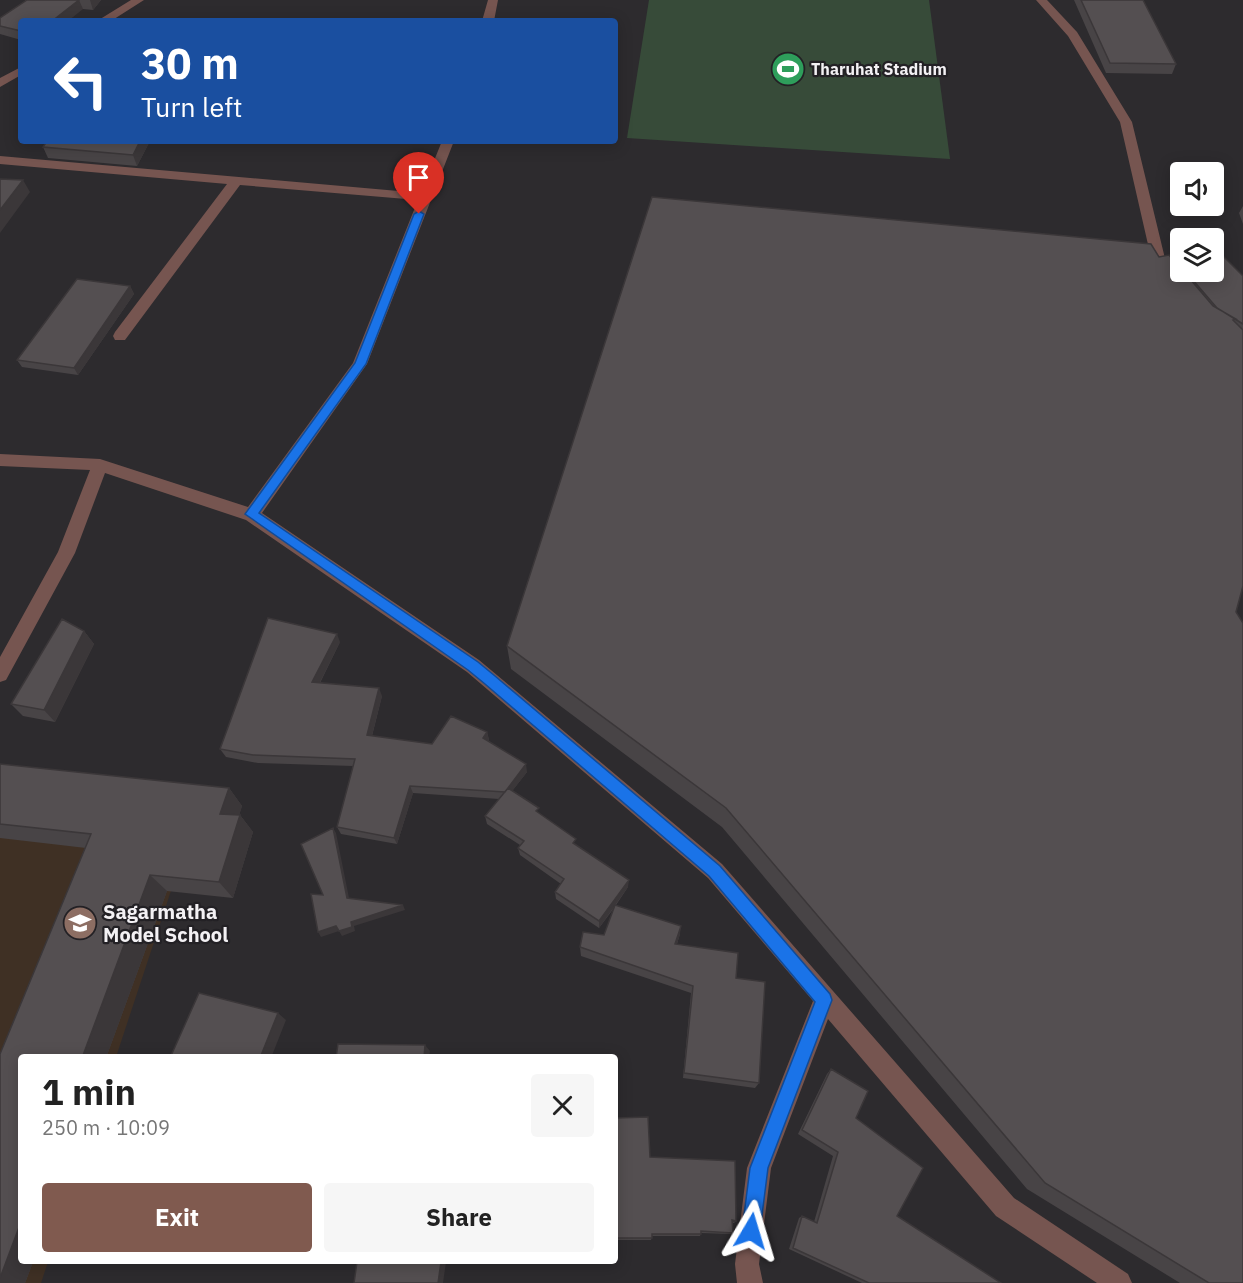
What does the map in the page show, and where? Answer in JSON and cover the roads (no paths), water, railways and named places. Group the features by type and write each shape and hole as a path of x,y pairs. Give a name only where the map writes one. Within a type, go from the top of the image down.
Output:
{"street":[{"path":"108,18 139,0"},
{"path":"489,18 493,0"},
{"path":"1041,0 1073,34 1126,122 1162,278 1169,286"},
{"path":"0,83 18,72"},
{"path":"252,514 360,364 447,144"},
{"path":"0,160 426,198"},
{"path":"120,336 236,181"},
{"path":"0,460 100,465 252,514 473,666 715,871 1005,1207 1119,1283"},
{"path":"0,674 66,553 100,465"},
{"path":"750,1283 747,1264 759,1168 824,1000"}],"place":[{"name":"Tharuhat Stadium","path":"788,69"},
{"name":"Sagarmatha Model School","path":"80,923"}]}
